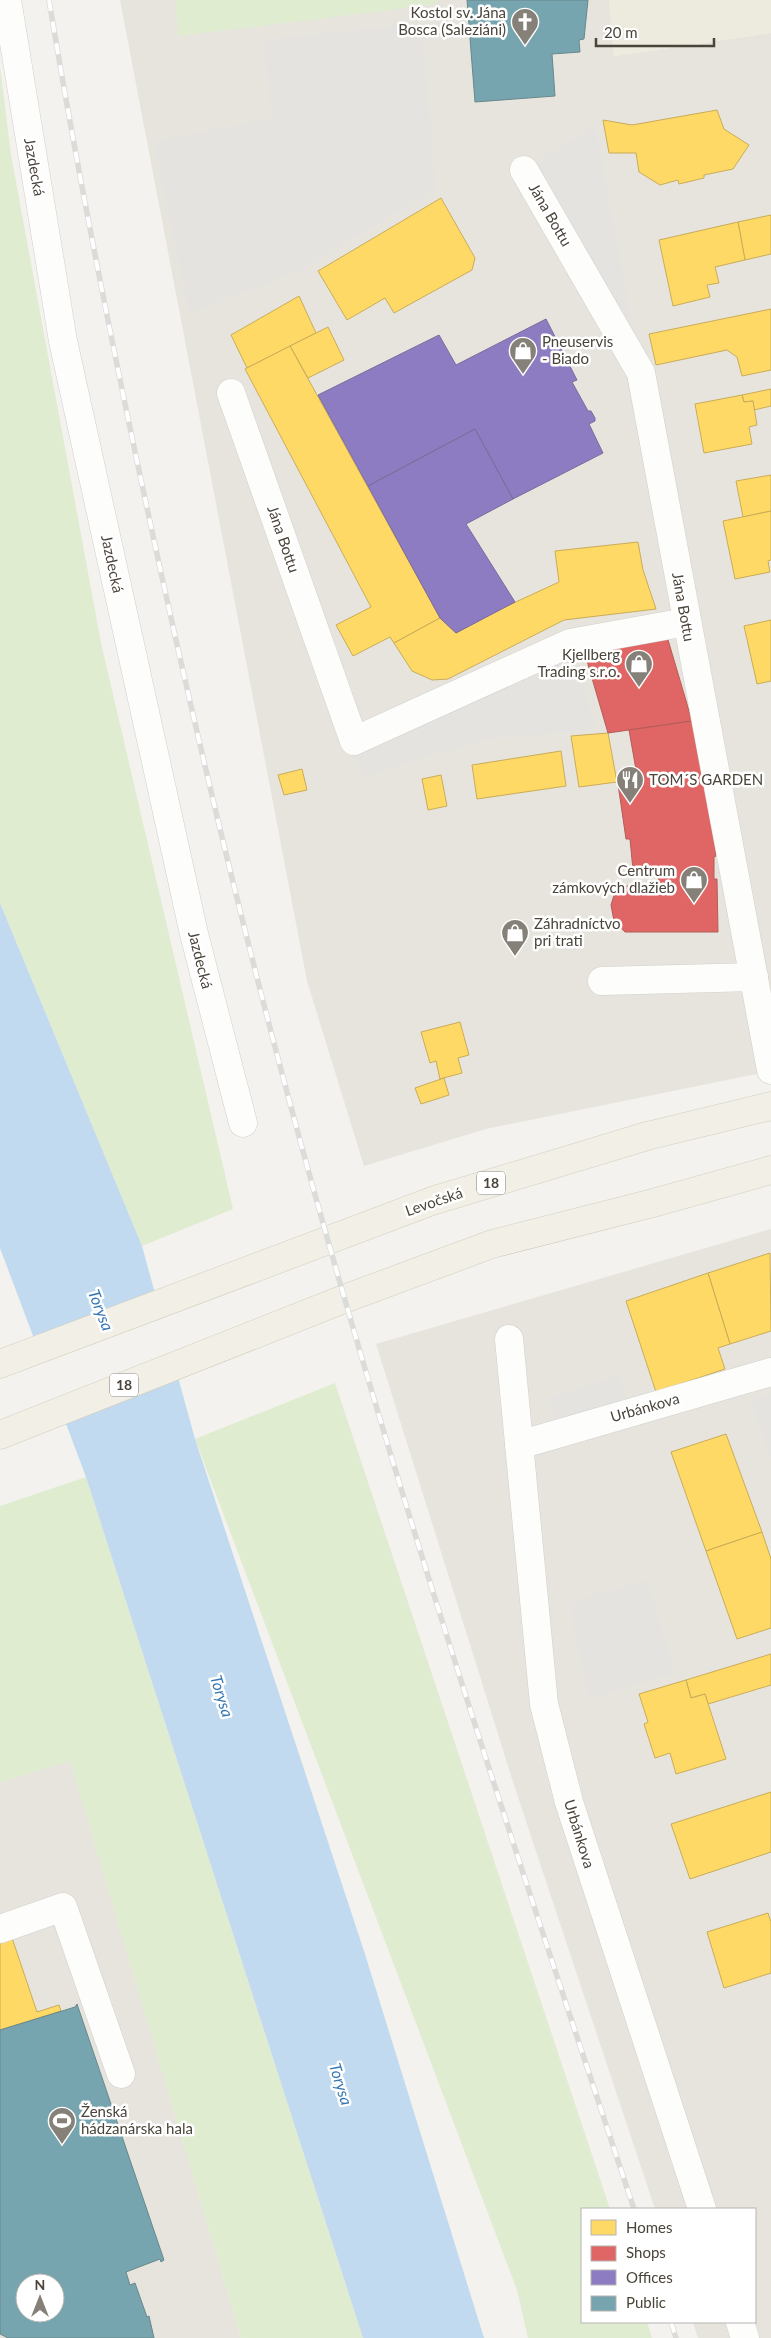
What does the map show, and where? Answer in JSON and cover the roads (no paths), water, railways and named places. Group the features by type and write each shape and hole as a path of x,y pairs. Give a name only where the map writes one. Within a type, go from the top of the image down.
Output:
{"main road":[{"name":"Levočská","path":"0,1364 432,1201 647,1136 771,1106"},
{"name":"18","path":"3,1434 242,1339 492,1244 653,1203 771,1170"}],"street":[{"name":"Jazdecká","path":"7,0 63,341 194,934 243,1123"},
{"name":"Jána Bottu","path":"524,170 641,373 771,1070"},
{"name":"Jána Bottu","path":"231,393 354,741 570,643 686,622"},
{"path":"602,982 754,977"},
{"name":"Urbánkova","path":"509,1339 544,1704 569,1802 702,2208"},
{"name":"Urbánkova","path":"520,1445 771,1372"},
{"path":"0,1929 63,1907 120,2074"},
{"path":"740,2323 745,2338"}],"water":[{"name":"Torysa","path":"0,903 142,1246 195,1439 364,1951 484,2338 363,2338 86,1477 0,1248"}],"railway":[{"path":"49,0 95,255 169,608 239,906 290,1104 345,1300 413,1528 485,1756 634,2208"},
{"path":"671,2323 676,2338"}],"place":[{"name":"Kostol sv. Jána Bosca (Saleziáni)","path":"525,46"},
{"name":"Pneuservis - Biado","path":"523,375"},
{"name":"Kjellberg Trading s.r.o.","path":"639,688"},
{"name":"TOM´S GARDEN","path":"630,804"},
{"name":"Centrum zámkových dlažieb","path":"694,904"},
{"name":"Záhradníctvo pri trati","path":"515,957"},
{"name":"Ženská hádzanárska hala","path":"62,2145"}]}
